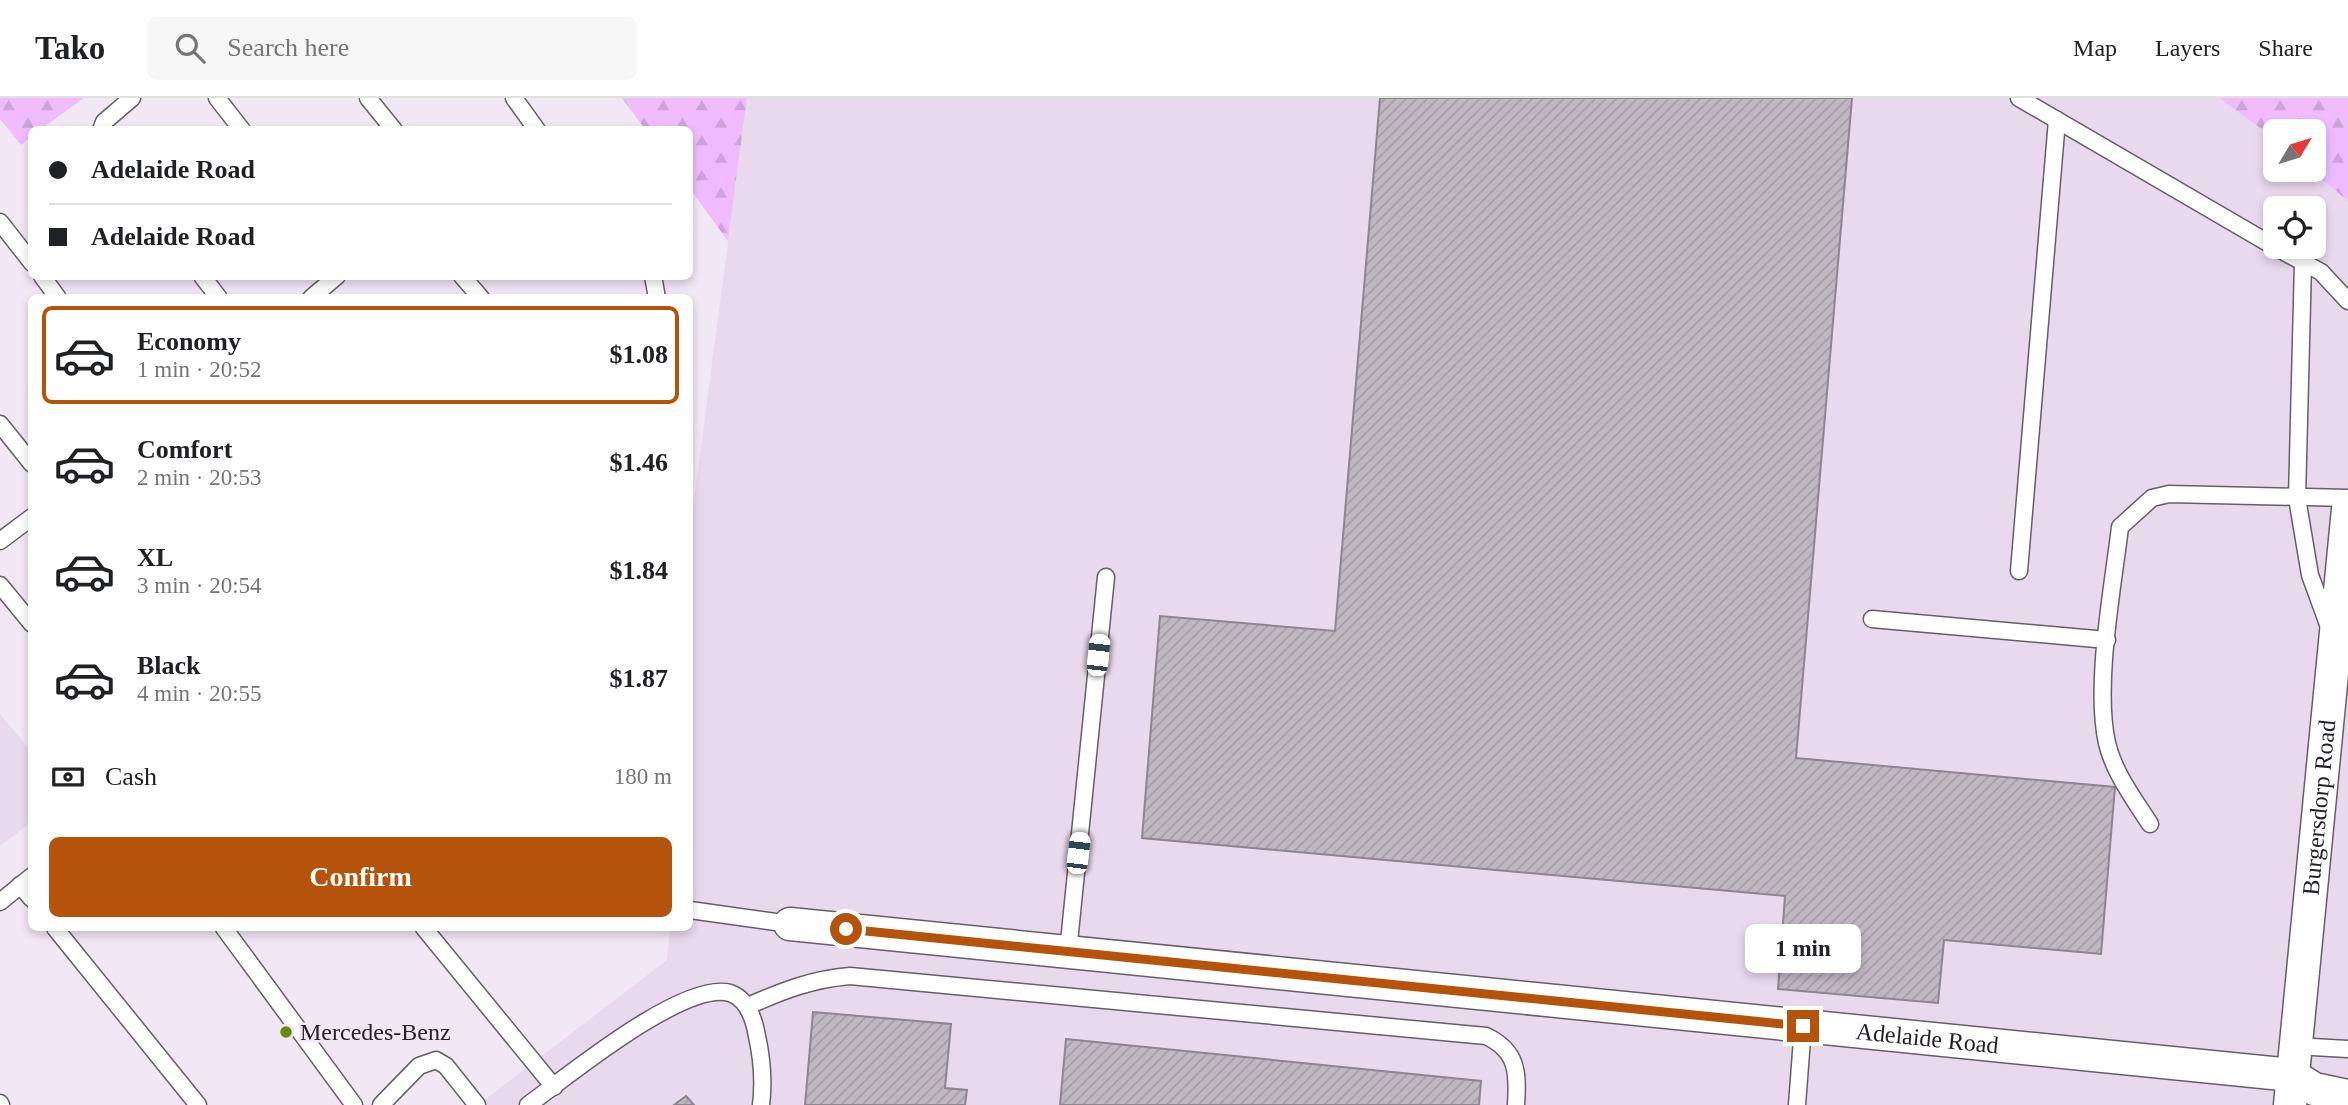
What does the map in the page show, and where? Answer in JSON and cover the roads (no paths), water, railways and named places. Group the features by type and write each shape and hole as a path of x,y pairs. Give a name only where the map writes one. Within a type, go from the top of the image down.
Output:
{"street":[{"name":"Burgersdorp Road","path":"2293,1075 2348,509"},
{"name":"Adelaide Road","path":"790,924 2293,1075 2314,1089 2348,1096"}],"lane":[{"path":"102,126 132,98"},
{"path":"217,98 239,126"},
{"path":"368,98 391,126"},
{"path":"514,98 529,126"},
{"path":"2019,98 2263,240"},
{"path":"2019,571 2057,120"},
{"path":"0,222 28,258"},
{"path":"2296,259 2321,272 2348,301"},
{"path":"2303,263 2297,498 2310,575 2334,639"},
{"path":"205,280 216,294"},
{"path":"316,294 332,280"},
{"path":"465,280 478,294"},
{"path":"0,424 28,459"},
{"path":"2150,824 2120,778 2107,744 2104,713 2107,640 2120,527 2152,498 2169,494 2348,498"},
{"path":"0,541 28,520"},
{"path":"1068,952 1106,577"},
{"path":"0,585 28,619"},
{"path":"1871,619 2107,640"},
{"path":"0,902 26,881"},
{"path":"693,910 790,924"},
{"path":"57,931 198,1105"},
{"path":"225,931 354,1105"},
{"path":"426,931 554,1087"},
{"path":"748,1006 794,985 849,976 1486,1036 1501,1043 1515,1065 1518,1080 1516,1105"},
{"path":"528,1105 665,1009 697,995 718,991 733,994 748,1006 761,1055 761,1105"},
{"path":"1797,1105 1803,1026"},
{"path":"2293,1075 2348,1049"},
{"path":"381,1105 419,1066 436,1060 446,1066 478,1105"}],"place":[{"name":"Mercedes-Benz","path":"286,1032"}]}
